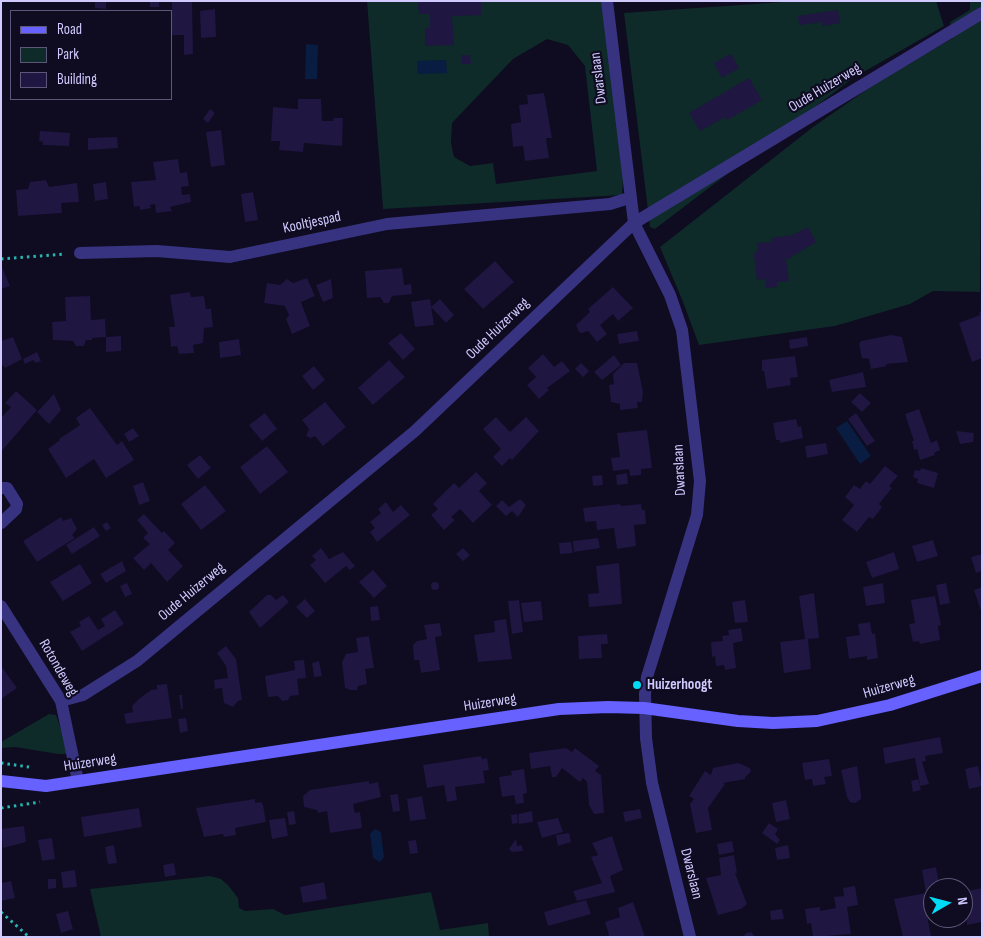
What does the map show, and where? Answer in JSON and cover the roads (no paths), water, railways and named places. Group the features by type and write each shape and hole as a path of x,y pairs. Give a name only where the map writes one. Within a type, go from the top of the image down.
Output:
{"main road":[{"name":"Huizerweg","path":"1,781 46,786 559,709 608,706 644,708 738,721 774,723 817,720 890,705 982,676"}],"street":[{"name":"Dwarslaan","path":"606,1 629,198 634,223 670,295 682,330 700,481 696,515 647,677 644,708 652,783 690,937"},
{"name":"Oude Huizerweg","path":"61,701 83,695 136,661 415,431 634,223 982,13"},
{"name":"Kooltjespad","path":"80,253 157,251 230,257 387,224 610,204 629,198"},
{"path":"1,488 7,488 17,504 16,510 1,523"},
{"name":"Rotondeweg","path":"1,606 61,701 78,781"}],"water":[{"path":"306,44 318,45 317,79 305,79"},
{"path":"446,60 447,73 418,74 417,61"},
{"path":"847,421 871,456 860,464 836,428"},
{"path":"375,829 381,832 384,857 380,862 373,858 370,834"}],"place":[{"name":"Huizerhoogt","path":"637,685"}]}
